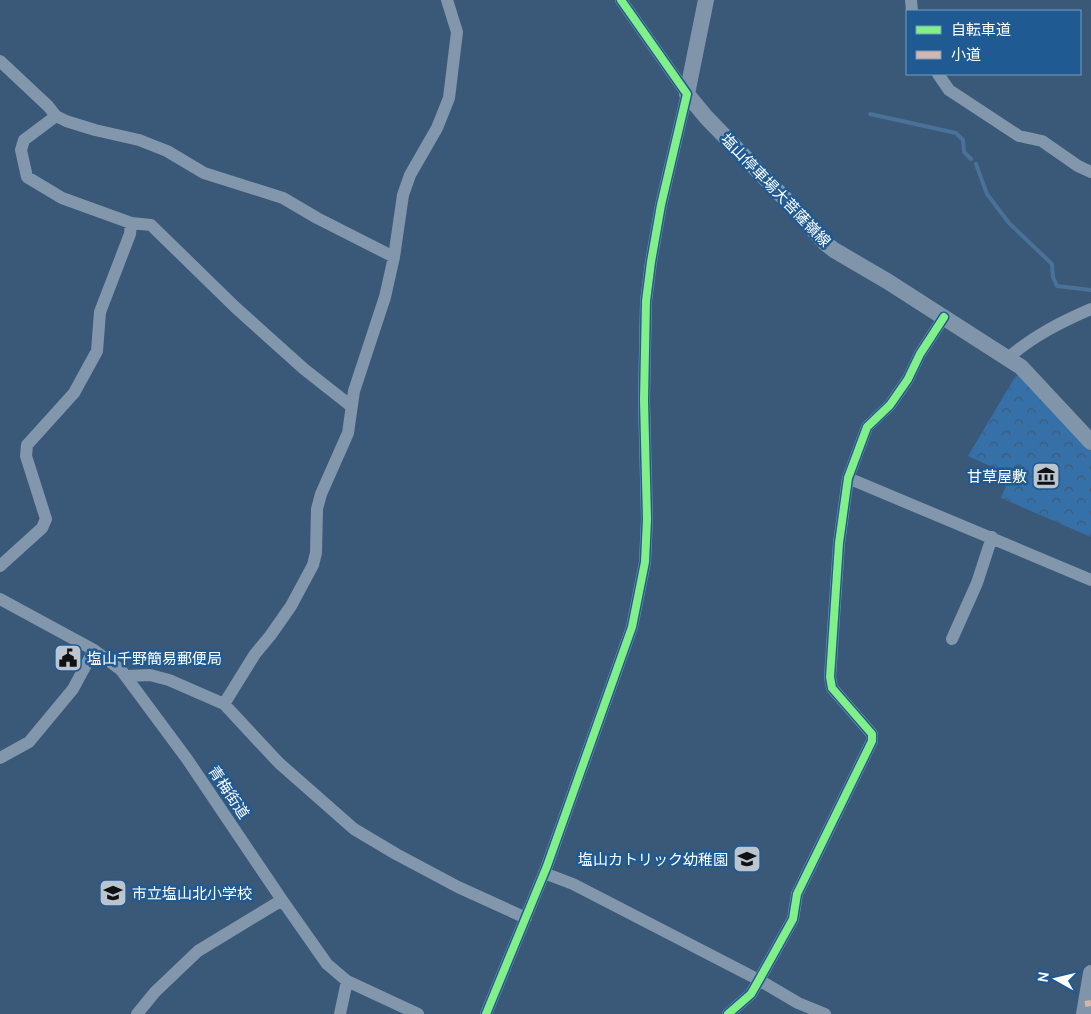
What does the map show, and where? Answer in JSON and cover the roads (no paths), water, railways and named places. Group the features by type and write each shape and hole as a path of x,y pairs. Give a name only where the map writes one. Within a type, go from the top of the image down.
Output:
{"main road":[{"path":"688,94 706,0"},
{"name":"塩山停車場大菩薩嶺線","path":"688,94 712,123 834,250 887,281 1021,367 1091,442"},
{"path":"1087,1007 1091,973"}],"street":[{"path":"224,704 255,654 291,606 313,565 316,553 317,509 321,494 348,433 351,406 394,257 403,195 410,175 437,128 449,98 457,32 447,0"},
{"path":"486,1014 544,873 632,627 644,562 647,520 644,400 646,300 661,205 688,94 621,0"},
{"path":"0,61 48,106 56,116 66,121 148,144 167,151 204,173 283,198 317,218 394,257"},
{"path":"939,75 949,90 1019,136 1042,141 1091,172"},
{"path":"56,116 24,140 21,150 27,177 62,198 131,223 151,225 235,307 304,369 351,406"},
{"path":"0,566 42,528 46,519 26,456 27,444 74,393 97,351 100,312 130,234 131,223"},
{"path":"1008,358 1022,346 1060,322 1091,309"},
{"path":"728,1014 751,994 793,919 798,894 872,741 872,734 832,688 830,677 839,543 848,478 867,427 890,405 908,380 920,354 944,317"},
{"path":"848,478 1091,580"},
{"path":"952,639 977,583 992,537"},
{"name":"青梅街道","path":"0,599 94,650 127,676 187,758 327,964 347,981 418,1014"},
{"path":"0,758 29,742 73,689 94,650"},
{"path":"127,676 150,675 224,704 279,763 354,829 458,887 526,918"},
{"path":"544,873 573,884 759,980 798,1003 825,1014"},
{"path":"137,1014 155,992 198,951 282,900"},
{"path":"340,1014 347,981"}],"waterway":[{"path":"870,114 956,133 963,140 964,152 971,159"},
{"path":"976,164 987,194 1009,223 1052,264 1053,277 1057,286 1091,290"}],"place":[{"name":"甘草屋敷","path":"1046,476"},
{"name":"塩山千野簡易郵便局","path":"68,658"},
{"name":"塩山カトリック幼稚園","path":"747,859"},
{"name":"市立塩山北小学校","path":"113,893"}]}
